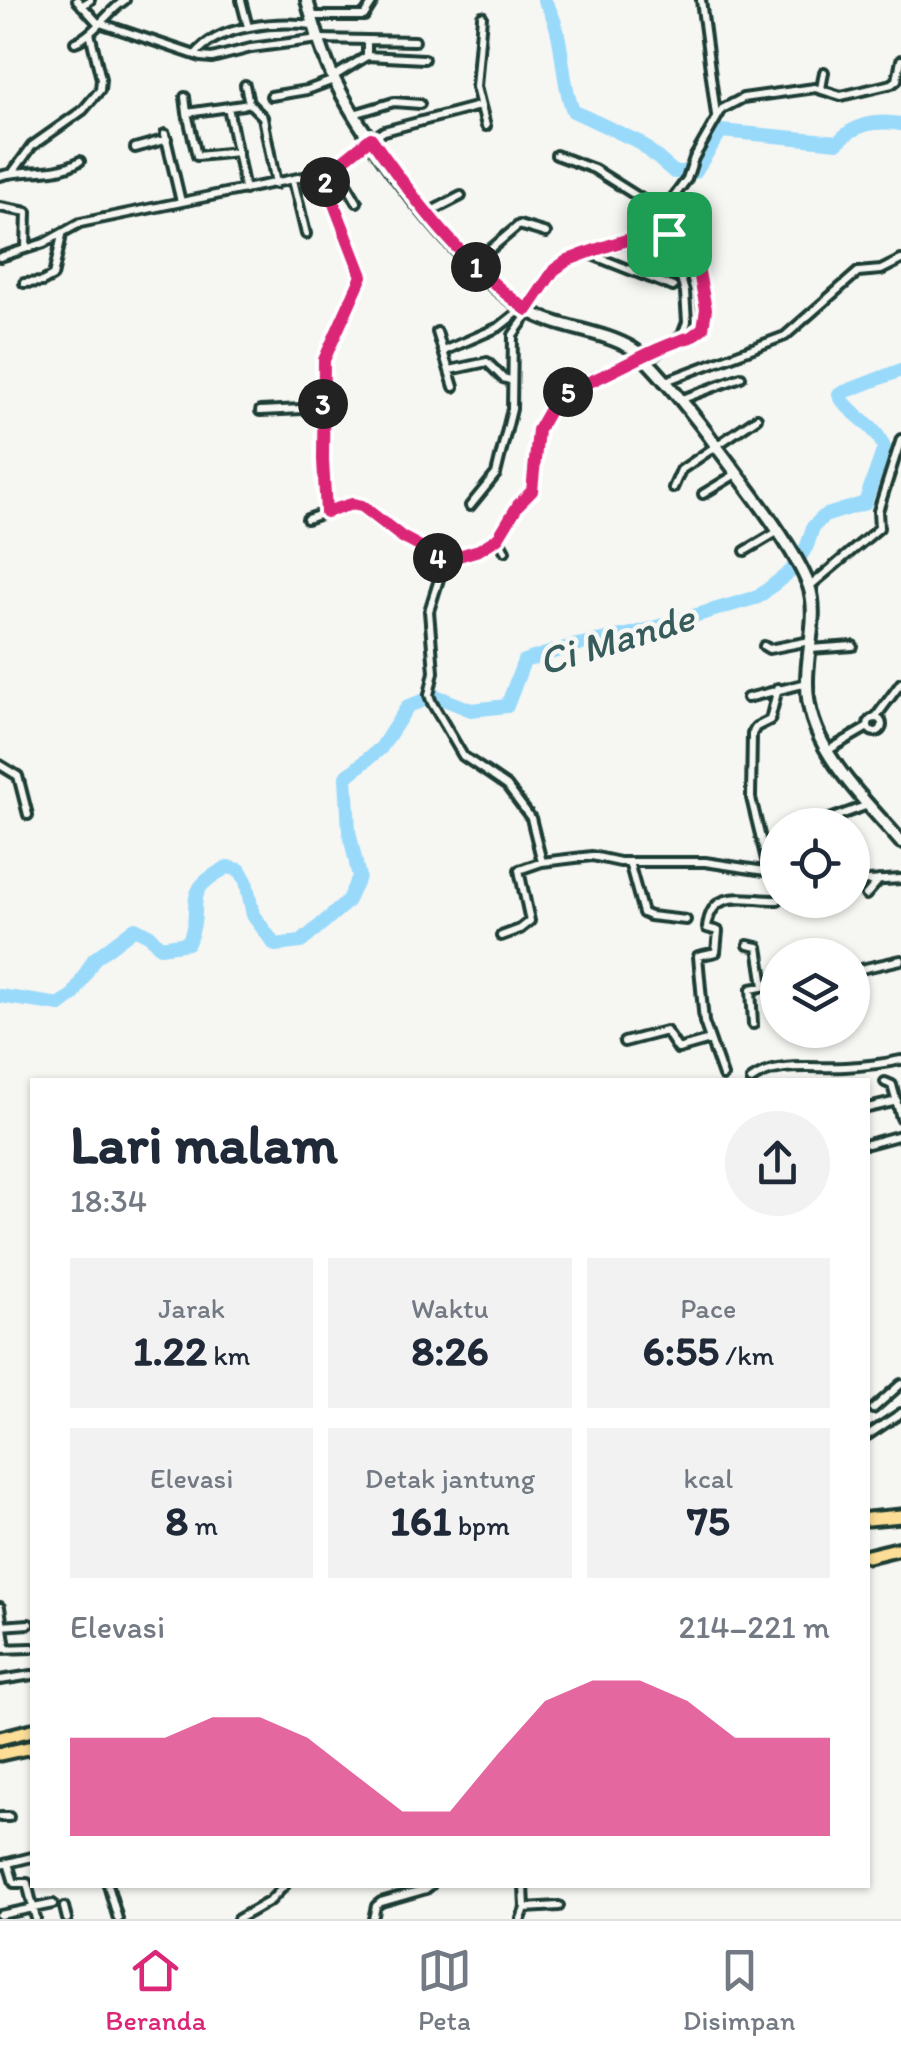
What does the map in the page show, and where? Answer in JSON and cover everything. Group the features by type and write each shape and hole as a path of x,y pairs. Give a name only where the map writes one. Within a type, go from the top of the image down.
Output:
{"highway":[{"path":"870,1520 901,1516"},
{"path":"870,1556 901,1548"},
{"path":"0,1738 30,1730"},
{"path":"0,1754 30,1747"}],"main road":[{"path":"307,0 334,78 354,114 426,214 498,289 527,309 626,346 644,358 736,474 809,586 806,683 810,717 826,752 899,835"}],"street":[{"path":"90,0 80,3 97,22 212,58 319,39 415,42"},
{"path":"75,42 124,0"},
{"path":"241,0 248,28"},
{"path":"195,55 205,45 248,28 366,16 374,0"},
{"path":"701,0 716,116"},
{"path":"482,16 476,60 479,106 486,126"},
{"path":"13,172 32,146 82,110 100,90 90,33"},
{"path":"367,56 368,44"},
{"path":"271,96 307,90 367,56 424,59"},
{"path":"677,341 685,330 687,308 667,233 666,206 688,179 716,116 728,104 743,98 821,89 841,96 892,84 897,80 901,60"},
{"path":"821,89 824,72"},
{"path":"245,85 249,103 263,117 276,184"},
{"path":"185,97 198,156 238,152"},
{"path":"354,114 394,102 420,104"},
{"path":"187,114 249,103"},
{"path":"0,257 62,234 80,222 322,173 371,138 404,124 479,106"},
{"path":"228,107 245,190"},
{"path":"135,148 166,136 181,202"},
{"path":"556,155 594,168 651,205 667,233"},
{"path":"0,176 50,171 80,161"},
{"path":"336,166 357,202"},
{"path":"322,173 362,276 328,347 323,377 326,512"},
{"path":"294,180 306,234"},
{"path":"426,214 462,196"},
{"path":"0,207 27,212 26,248"},
{"path":"473,264 519,225 546,233"},
{"path":"307,519 352,504 362,506 402,537 445,560 474,553 498,538 534,487 538,430 555,398 691,337 703,328 706,309 694,246 689,239 667,233 587,253 554,270 513,335 512,410 496,474 470,506"},
{"path":"24,283 42,282 53,276 62,234"},
{"path":"587,253 673,287"},
{"path":"664,382 786,336 858,272 882,270 901,260"},
{"path":"444,350 500,327 527,309"},
{"path":"437,332 454,386"},
{"path":"450,370 484,362 510,380"},
{"path":"679,401 741,377"},
{"path":"260,411 324,408"},
{"path":"672,488 682,470 757,418"},
{"path":"809,586 880,528 881,498 900,440"},
{"path":"703,494 736,474"},
{"path":"745,551 777,532"},
{"path":"498,538 505,551"},
{"path":"445,560 429,611 434,672 431,699 464,756 507,786 531,818 542,862"},
{"path":"764,646 853,646"},
{"path":"747,698 806,683"},
{"path":"826,752 868,728 869,721 901,683"},
{"path":"760,828 751,798 752,734 772,716 778,688"},
{"path":"0,765 18,776 28,815"},
{"path":"859,808 870,804"},
{"path":"502,936 520,930 530,921 519,870 542,862 580,856 629,862 705,862 760,870"},
{"path":"629,862 643,912 686,920"},
{"path":"870,881 901,879"},
{"path":"870,890 879,880"},
{"path":"723,1076 702,1006 698,959 700,954 718,950 718,931 707,928 709,913 716,904 729,898 760,899"},
{"path":"748,945 758,946 760,959"},
{"path":"870,967 901,960"},
{"path":"753,1024 750,993 760,987"},
{"path":"624,1042 666,1030 678,1049 710,1040"},
{"path":"754,1078 788,1068 840,1068 901,1060"},
{"path":"885,1082 892,1083 901,1118"},
{"path":"870,1108 897,1101"},
{"path":"870,1143 901,1135"},
{"path":"873,1409 901,1384"},
{"path":"870,1434 901,1413"},
{"path":"0,1607 3,1648 30,1648"},
{"path":"1,1626 29,1624"},
{"path":"0,1678 30,1675"},
{"path":"30,1858 4,1864 14,1884 26,1884 36,1919"},
{"path":"109,1888 118,1919"},
{"path":"238,1919 270,1901 282,1888"},
{"path":"374,1919 376,1906 381,1902 428,1888"},
{"path":"520,1919 525,1908 524,1888"},
{"path":"0,1915 53,1904"},
{"path":"525,1908 560,1906"},
{"path":"64,1907 67,1919"}],"waterway":[{"name":"Ci Mande","path":"544,0 556,26 573,111 639,142 674,172 695,172 721,131 838,142 867,124 901,124"},
{"name":"Ci Mande","path":"0,996 60,1005 74,994 94,959 135,928 160,947 188,943 198,892 212,876 228,867 240,870 253,915 275,945 301,942 347,902 359,877 349,831 346,777 381,748 408,706 436,696 471,710 507,706 524,661 758,597 791,571 807,546 813,527 824,516 865,503 884,448 875,432 839,394 901,370"}],"route":[{"path":"371,138 408,192 442,232 498,289 527,310 560,264 596,250 669,234 689,239 694,246 706,309 703,328 691,337 555,398 538,430 534,487 498,538 474,553 445,560 402,537 362,506 352,504 326,512 324,360 362,276 322,173 371,138"}]}
